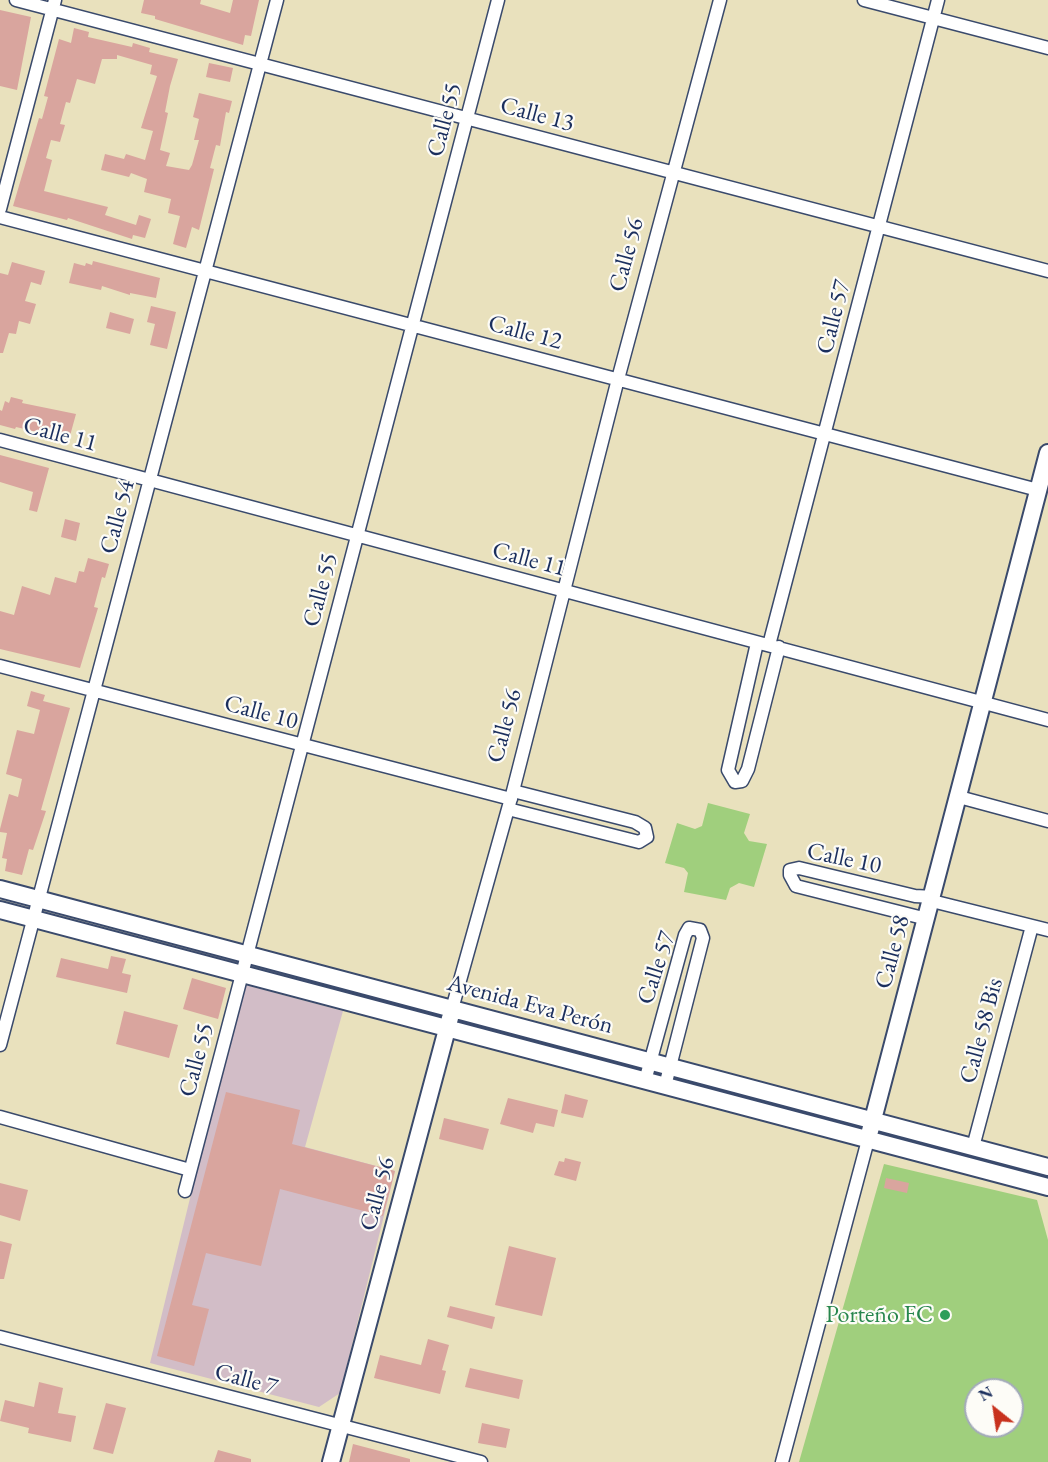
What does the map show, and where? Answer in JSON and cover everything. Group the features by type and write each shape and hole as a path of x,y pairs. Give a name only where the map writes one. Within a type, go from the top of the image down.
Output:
{"main road":[{"name":"Calle 58","path":"868,1140 1048,453"},
{"name":"Avenida Eva Perón","path":"0,889 1048,1167"},
{"name":"Avenida Eva Perón","path":"0,910 1048,1187"},
{"name":"Calle 56","path":"331,1462 452,1009"}],"street":[{"name":"Calle 13","path":"16,0 54,5 260,64 1048,271"},
{"name":"Calle 54","path":"0,1045 277,0"},
{"name":"Calle 55","path":"185,1191 498,0"},
{"name":"Calle 56","path":"452,1009 511,800 618,380 720,0"},
{"path":"864,0 1048,48"},
{"name":"Calle 57","path":"768,645 748,770 742,781 735,782 728,770 768,645 826,434 939,0"},
{"path":"0,209 54,5"},
{"name":"Calle 12","path":"0,217 1038,490"},
{"name":"Calle 11","path":"0,440 1048,720"},
{"name":"Calle 10","path":"0,666 511,800 639,842 647,837 645,828 635,822 511,800"},
{"path":"959,797 1048,821"},
{"name":"Calle 10","path":"927,919 796,886 790,870 799,868 932,899 1048,930"},
{"name":"Calle 58 Bis","path":"973,1147 1032,926"},
{"name":"Calle 57","path":"645,1081 685,935 689,928 700,930 703,938 665,1086"},
{"path":"0,1117 190,1170"},
{"name":"Calle 58","path":"782,1462 868,1140"},
{"name":"Calle 7","path":"0,1337 481,1462"}],"shaded area":[{"path":"242,984 343,1011 305,1147 395,1171 340,1393 319,1407 150,1363"}],"green space":[{"path":"708,803 750,814 744,833 749,841 767,844 754,887 739,883 730,888 726,900 684,892 688,873 684,868 665,863 677,823 695,829 702,826"},
{"name":"Porteño FC","path":"884,1164 1037,1200 1048,1240 1048,1462 799,1462"}],"building":[{"path":"144,0 201,0 200,4 230,13 233,0 259,0 251,36 245,35 243,45 141,13"},
{"path":"0,10 31,17 17,90 0,86"},
{"path":"74,28 89,32 88,37 132,47 133,43 150,48 149,52 178,59 170,86 165,112 168,113 160,150 170,153 166,166 189,170 192,165 199,140 194,140 199,119 193,117 199,93 232,101 229,113 226,112 220,146 216,145 210,168 214,169 199,230 192,227 186,248 173,244 180,216 168,213 171,199 144,192 147,179 131,173 129,177 101,170 105,154 124,159 126,154 145,160 153,131 141,128 157,76 150,74 152,65 117,55 117,59 102,59 95,84 77,79 70,103 66,102 60,124 65,125 60,142 51,140 46,158 52,160 44,191 108,207 105,215 136,225 139,215 151,219 145,238 133,235 132,239 68,218 67,220 13,206 39,118 42,119 48,97 44,96 59,39 71,43"},
{"path":"209,63 233,68 230,82 206,77"},
{"path":"93,261 160,278 156,298 130,293 130,295 102,286 101,290 69,283 74,263 85,266 86,263 92,265"},
{"path":"12,262 45,271 41,285 31,282 25,301 36,304 30,324 19,321 16,334 9,333 3,353 0,353 0,273 8,275"},
{"path":"151,306 176,312 167,349 150,345 155,324 147,322"},
{"path":"110,312 134,319 130,334 106,328"},
{"path":"11,397 23,400 22,403 76,414 68,443 36,436 37,432 0,425 0,410 2,411 5,401 9,403"},
{"path":"0,455 49,468 37,512 29,510 33,492 0,482"},
{"path":"65,519 80,523 76,541 61,537"},
{"path":"88,558 109,564 105,578 102,577 94,607 98,608 80,668 0,649 0,611 14,615 22,586 50,595 55,577 76,583 79,571 84,572"},
{"path":"31,691 45,695 43,701 70,708 41,810 46,811 33,850 29,849 22,875 5,871 7,859 2,858 7,833 0,832 0,829 9,794 18,797 22,779 6,774 17,730 34,734 40,710 27,706"},
{"path":"111,956 126,959 122,973 131,975 127,993 56,977 61,958 108,969"},
{"path":"192,978 226,988 218,1019 183,1009"},
{"path":"124,1011 178,1025 169,1058 116,1044"},
{"path":"226,1092 300,1110 292,1144 395,1171 383,1216 280,1189 261,1266 206,1253 192,1305 209,1309 194,1366 157,1356"},
{"path":"565,1094 588,1100 583,1118 561,1113"},
{"path":"508,1098 558,1110 554,1127 536,1123 533,1133 500,1124"},
{"path":"444,1118 489,1129 483,1150 439,1139"},
{"path":"565,1158 581,1162 576,1181 554,1175 559,1161 564,1162"},
{"path":"886,1178 909,1183 907,1193 884,1188"},
{"path":"0,1183 28,1190 20,1221 0,1215"},
{"path":"0,1241 12,1244 4,1279 0,1279"},
{"path":"509,1246 556,1258 542,1316 495,1305"},
{"path":"450,1306 495,1317 492,1329 447,1317"},
{"path":"428,1339 449,1345 442,1370 446,1371 440,1394 374,1378 380,1355 421,1365"},
{"path":"470,1368 523,1380 519,1399 465,1387"},
{"path":"39,1382 63,1388 58,1413 76,1416 71,1442 28,1433 29,1428 0,1421 5,1400 34,1407"},
{"path":"106,1403 126,1408 113,1454 93,1449"},
{"path":"482,1423 510,1429 506,1448 478,1443"},
{"path":"353,1444 410,1459 410,1462 349,1462"},
{"path":"218,1450 251,1459 251,1462 214,1462"}],"place":[{"name":"Porteño FC","path":"945,1315"}]}
